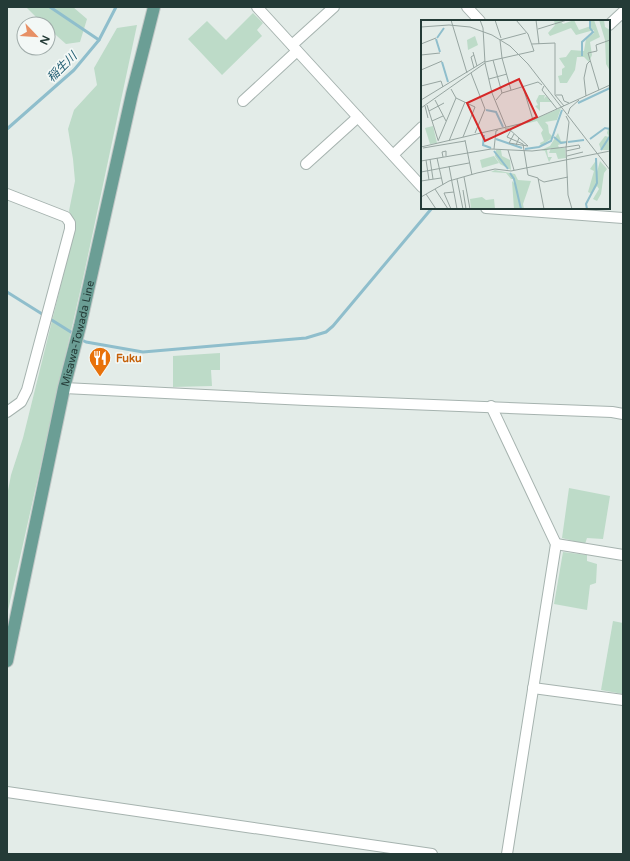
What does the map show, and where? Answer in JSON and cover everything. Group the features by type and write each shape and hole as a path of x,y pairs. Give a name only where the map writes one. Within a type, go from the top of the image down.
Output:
{"main road":[{"name":"Misawa-Towada Line","path":"7,661 64,388 80,326 132,94 154,7"}],"street":[{"path":"257,7 421,186"},
{"path":"243,101 334,7"},
{"path":"467,7 479,20"},
{"path":"610,24 623,12"},
{"path":"306,164 358,117"},
{"path":"393,155 421,128"},
{"path":"7,194 66,216 70,223 70,229 27,390 21,402 7,412"},
{"path":"500,209 623,218"},
{"path":"64,388 291,399 491,406 612,412 623,414"},
{"path":"491,406 556,544 507,854"},
{"path":"556,544 623,555"},
{"path":"533,688 623,700"},
{"path":"7,792 432,854"}],"green space":[{"path":"26,7 73,7 87,19 80,42 66,44 56,35 56,16 35,16"},
{"path":"253,13 263,23 257,30 262,36 222,75 188,39 207,21 226,40"},
{"path":"137,25 84,274 7,615 7,496 11,475 23,438 76,224 69,211 75,181 68,129 74,110 97,85 94,68 117,28"},
{"path":"220,353 220,370 211,370 212,386 173,387 173,356"},
{"path":"569,488 610,496 603,539 587,538 585,544 562,538"},
{"path":"563,552 587,555 587,561 597,564 596,583 590,585 587,610 554,604"},
{"path":"613,621 623,623 623,694 601,690"}],"waterway":[{"path":"50,7 99,40"},
{"name":"稲生川","path":"7,129 74,70 99,40 116,7"},
{"path":"80,339 86,342 143,352 306,338 326,332 333,326 431,209"},
{"path":"7,292 74,334"}],"place":[{"name":"Fuku","path":"100,378"}]}
